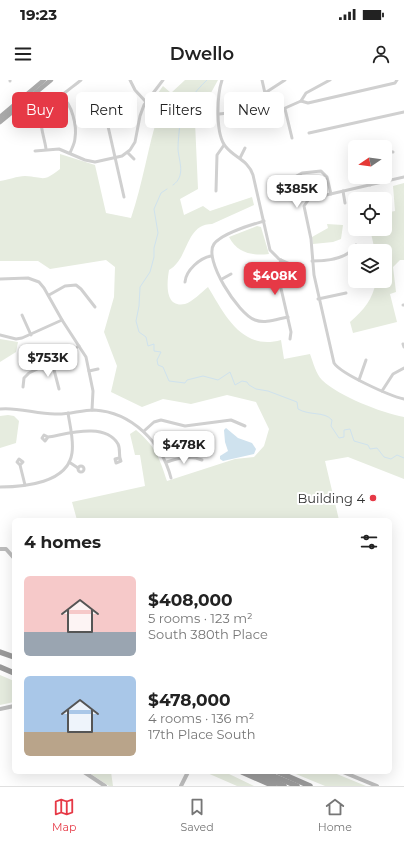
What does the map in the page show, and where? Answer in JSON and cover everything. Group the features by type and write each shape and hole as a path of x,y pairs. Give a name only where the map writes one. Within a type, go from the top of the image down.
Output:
{"highway":[{"path":"0,652 12,656"},
{"path":"0,663 12,667"},
{"path":"0,667 12,672"},
{"path":"247,774 274,786"},
{"path":"258,774 284,786"},
{"path":"269,774 297,786"},
{"path":"283,774 310,786"}],"main road":[{"path":"0,117 44,80"},
{"path":"0,122 51,80"}],"street":[{"path":"68,92 82,80"},
{"path":"130,80 134,90 145,101"},
{"path":"154,92 163,80"},
{"path":"222,80 218,95 221,136 224,145 247,163 252,170 270,250 281,260 288,263"},
{"path":"262,80 265,92"},
{"path":"267,92 285,80"},
{"path":"292,138 285,109 301,101 306,93 330,80"},
{"path":"301,101 308,103 397,81"},
{"path":"68,104 70,106 75,132 75,139 70,153"},
{"path":"35,151 59,149 94,162 114,159 128,153 135,142 140,116 145,104"},
{"path":"309,133 404,112"},
{"path":"219,114 224,113"},
{"path":"42,128 46,149"},
{"path":"108,128 114,159 124,196"},
{"path":"216,191 216,155 224,145"},
{"path":"240,158 246,148"},
{"path":"128,153 134,159"},
{"path":"293,178 302,173 321,171 327,177 331,194"},
{"path":"404,177 307,200 304,206 311,239 312,262 318,299 334,362 341,370 359,380 404,399"},
{"path":"343,191 345,203"},
{"path":"264,221 219,239 212,247 211,256 236,303 247,316 255,320 267,321 288,317"},
{"path":"302,222 307,221"},
{"path":"312,262 342,256 348,253"},
{"path":"185,282 186,277 198,262 211,256"},
{"path":"281,260 277,269 291,333 290,339"},
{"path":"222,279 231,274"},
{"path":"0,279 28,278 39,282 49,295 62,320 86,357 93,391 92,410"},
{"path":"267,286 280,283"},
{"path":"49,295 67,285 78,286 95,307"},
{"path":"318,299 346,293"},
{"path":"22,315 31,335"},
{"path":"0,335 19,339 62,320"},
{"path":"23,387 24,378 29,373 52,362 79,346"},
{"path":"359,380 366,360"},
{"path":"52,362 59,389"},
{"path":"382,391 393,374 404,368"},
{"path":"89,371 98,369"},
{"path":"0,409 18,409 50,414 92,410 119,416 144,431 166,462 171,478"},
{"path":"0,487 25,485 53,478 65,468 73,451 68,413"},
{"path":"144,431 154,422 161,420 183,426 231,420 245,426"},
{"path":"48,437 89,431 110,436 118,445 120,452 119,458"},
{"path":"166,462 196,457 202,460"},
{"path":"69,462 78,468"},
{"path":"20,465 25,485"},
{"path":"0,548 6,549 12,556"},
{"path":"0,709 12,706"},
{"path":"87,774 105,786"},
{"path":"182,786 187,774"},
{"path":"348,774 377,786"}],"shaded area":[{"path":"185,80 218,80 211,92 172,92"},
{"path":"163,86 170,92 159,92"},
{"path":"155,128 195,128 198,189 180,199 184,215 203,206 210,211 252,197 254,205 212,224 203,226 197,230 180,258 169,270 168,293 170,298 173,302 178,304 185,304 194,299 208,287 228,319 245,335 256,340 267,342 281,340 284,359 310,354 318,375 330,386 361,403 384,412 404,417 404,479 348,457 325,461 339,518 76,518 72,502 145,486 140,455 135,455 130,434 136,430 143,436 156,453 167,481 235,459 254,457 264,446 269,429 256,402 227,395 191,404 163,399 142,407 111,392 117,366 104,332 114,297 115,267 106,260 50,269 38,261 0,261 0,181 22,176 46,178 60,169 60,154 95,165 106,213 131,218"},
{"path":"404,183 404,260 400,260 393,267 396,292 390,294 397,322 353,333 350,322 367,304 375,288 392,288 392,244 373,244 372,236 392,236 392,212 395,211 393,186"},
{"path":"327,224 343,225 341,239 333,242 313,244 312,237 328,228"},
{"path":"257,226 261,227 269,254 251,254 241,250 236,247 229,237"},
{"path":"0,339 18,342 16,352 0,362"},
{"path":"0,416 14,416 19,421 16,443 0,448"},
{"path":"0,675 12,680 12,702 0,705"},
{"path":"91,774 111,774 113,786 109,786"},
{"path":"210,774 229,774 254,786 237,786"},
{"path":"296,774 337,774 366,786 325,786"}],"water":[{"path":"226,428 238,438 252,443 256,449 254,454 223,461 220,459 220,456 228,451 225,442 224,430"}],"waterway":[{"path":"173,185 181,173 178,146 182,117 190,100 207,80"},
{"path":"167,189 161,193 154,209 158,233 150,272 140,287 139,306 136,321 139,332 146,337 148,346 154,344 154,351 161,352 157,360 158,365 163,367 169,381 185,383 187,380 203,376 218,380 230,372 235,385 242,381 247,382 256,389 268,391 297,402 298,409 329,417 332,420 331,426 339,438 344,437 344,430 350,429 354,441 368,445 370,449 377,448 384,457 391,459 397,455 404,458"}],"place":[{"name":"Building 4","path":"373,498"}]}
